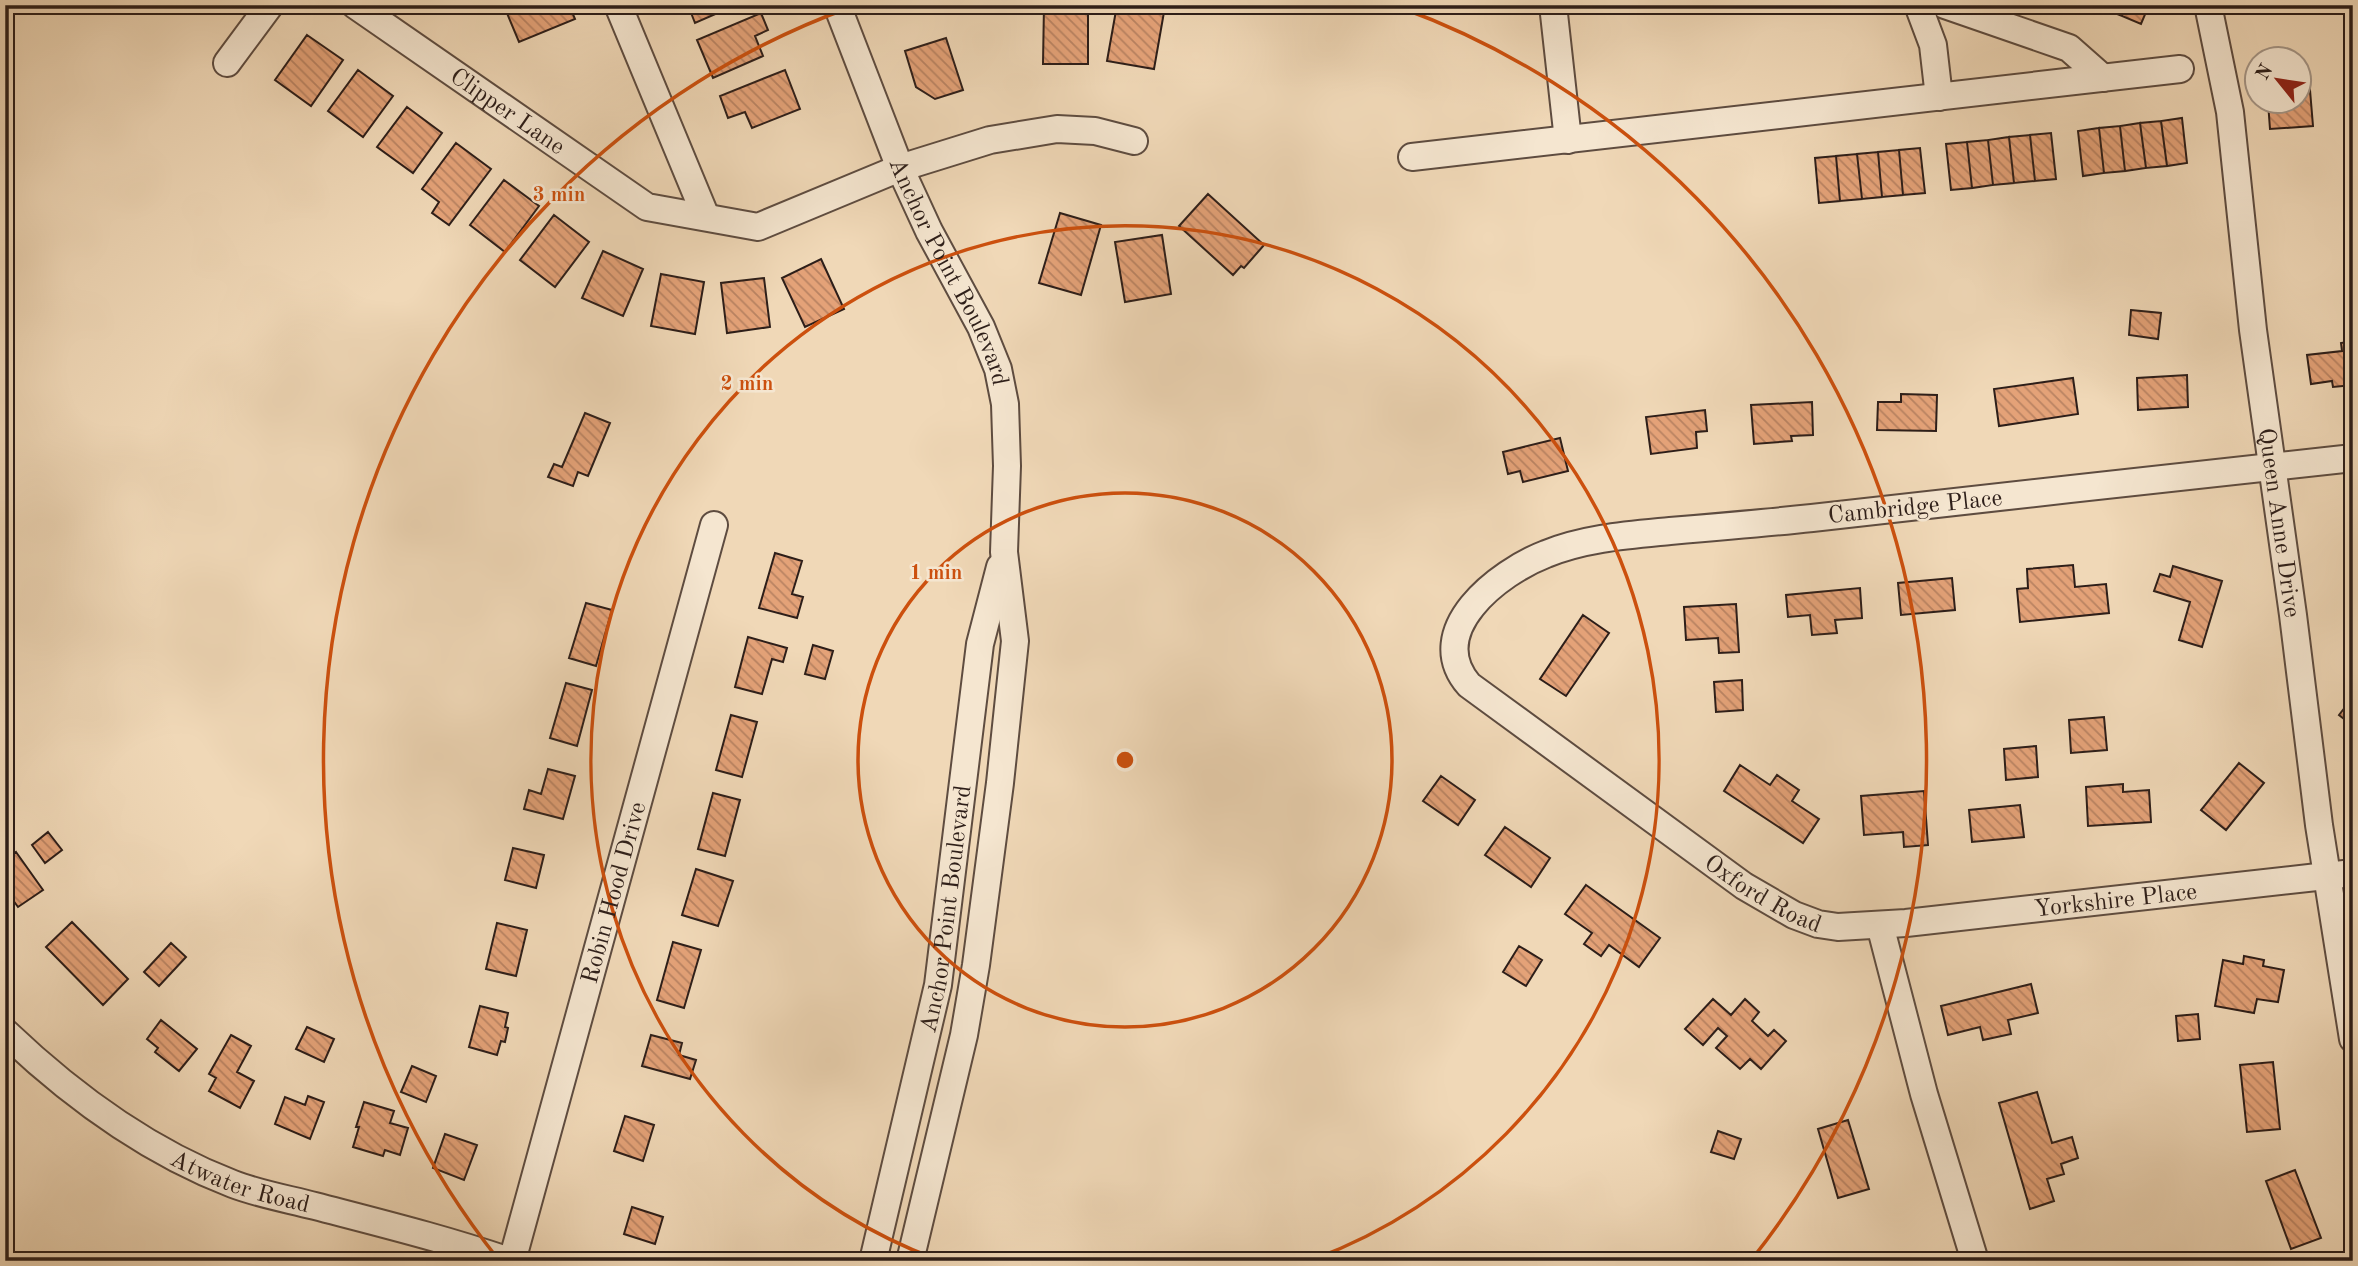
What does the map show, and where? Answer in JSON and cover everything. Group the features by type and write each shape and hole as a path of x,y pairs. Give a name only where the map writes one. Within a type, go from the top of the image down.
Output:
{"street":[{"path":"227,63 270,5"},
{"name":"Clipper Lane","path":"355,5 647,206 758,227 900,169 990,140 1057,129 1095,131 1133,141"},
{"path":"618,5 706,217"},
{"name":"Anchor Point Boulevard","path":"836,5 900,169 929,231 981,327 998,369 1005,404 1007,454 1004,552 1015,641 985,903 964,1035 910,1261"},
{"path":"1553,5 1568,140"},
{"path":"1918,5 1933,45 1939,97"},
{"path":"1945,5 2069,48 2103,78"},
{"name":"Queen Anne Drive","path":"2208,5 2230,111 2253,330 2272,467 2340,874 2353,1040"},
{"path":"1412,157 2180,69"},
{"name":"Cambridge Place","path":"1489,589 1521,566 1546,554 1613,537 2353,458"},
{"name":"Robin Hood Drive","path":"511,1261 714,525"},
{"name":"Anchor Point Boulevard","path":"873,1261 938,985 980,644 1004,552"},
{"name":"Oxford Road","path":"1489,589 1466,613 1455,638 1454,656 1461,676 1469,685 1744,886 1794,915 1818,924 1838,927 1880,925"},
{"name":"Yorkshire Place","path":"1880,925 2340,874"},
{"path":"1880,925 1924,1094 1975,1261"},
{"name":"Atwater Road","path":"5,1032 78,1095 161,1151 189,1165 236,1185 457,1243 511,1261"}],"building":[{"path":"569,5 575,19 519,42 504,6"},
{"path":"688,5 736,5 695,23"},
{"path":"1044,5 1088,5 1088,64 1043,64"},
{"path":"1117,5 1164,12 1154,69 1107,61"},
{"path":"2104,5 2126,5 2122,16 2102,8"},
{"path":"2126,5 2149,5 2141,24 2122,16"},
{"path":"761,13 768,30 755,36 763,56 713,78 697,40"},
{"path":"307,35 343,60 311,106 275,80"},
{"path":"946,38 963,90 935,99 916,87 905,51"},
{"path":"358,70 393,96 363,137 328,111"},
{"path":"785,70 800,109 752,128 745,112 728,118 720,96"},
{"path":"407,107 442,133 413,173 377,147"},
{"path":"2312,114 2313,126 2270,129 2269,116"},
{"path":"2182,118 2187,163 2167,166 2161,121"},
{"path":"2161,121 2167,166 2146,168 2140,123"},
{"path":"2140,123 2146,168 2125,171 2120,126"},
{"path":"2120,126 2125,171 2104,173 2099,128"},
{"path":"2099,128 2104,173 2083,176 2078,131"},
{"path":"2051,133 2056,179 2035,181 2030,135"},
{"path":"2030,135 2035,181 2014,183 2009,137"},
{"path":"2009,137 2014,183 1993,185 1988,140"},
{"path":"1988,140 1993,185 1972,188 1967,142"},
{"path":"1967,142 1972,188 1951,190 1946,144"},
{"path":"456,143 491,169 449,225 432,213 439,202 422,189"},
{"path":"1920,148 1925,193 1903,195 1899,150"},
{"path":"1899,150 1903,195 1882,197 1878,152"},
{"path":"1878,152 1882,197 1862,199 1857,154"},
{"path":"1857,154 1862,199 1840,201 1836,156"},
{"path":"1836,156 1840,201 1819,203 1815,158"},
{"path":"504,180 539,206 505,252 470,225"},
{"path":"1208,194 1264,245 1244,268 1241,266 1233,275 1179,226"},
{"path":"1060,213 1101,225 1081,295 1039,283"},
{"path":"554,215 589,242 555,287 520,260"},
{"path":"1162,235 1171,294 1125,302 1115,242"},
{"path":"603,251 643,269 623,316 582,298"},
{"path":"821,259 844,309 805,327 782,278"},
{"path":"661,274 704,282 695,334 651,326"},
{"path":"764,278 770,327 727,333 721,283"},
{"path":"2131,310 2161,313 2158,339 2129,335"},
{"path":"2353,341 2353,385 2333,387 2332,381 2311,384 2307,355 2342,351 2341,343"},
{"path":"2187,375 2188,407 2138,410 2137,378"},
{"path":"2073,378 2078,414 1999,426 1994,389"},
{"path":"1901,394 1937,395 1936,431 1877,430 1878,402 1901,402"},
{"path":"1812,402 1813,435 1791,436 1792,441 1754,444 1751,405"},
{"path":"1705,410 1707,431 1696,432 1697,448 1651,454 1646,417"},
{"path":"585,413 610,423 588,476 578,472 573,486 548,477 554,464 562,467"},
{"path":"1560,438 1568,471 1523,482 1520,471 1508,474 1503,452"},
{"path":"775,553 802,561 792,594 803,597 797,618 759,608"},
{"path":"2073,565 2075,587 2106,584 2109,613 2020,622 2017,589 2028,588 2027,569"},
{"path":"2173,566 2222,581 2202,647 2179,640 2190,602 2154,591 2160,574 2170,577"},
{"path":"1952,578 1955,610 1901,615 1898,583"},
{"path":"1860,588 1862,618 1835,620 1837,633 1812,635 1810,615 1788,617 1786,595"},
{"path":"586,603 612,610 596,666 569,658"},
{"path":"1736,604 1739,652 1719,653 1718,638 1686,640 1684,607"},
{"path":"1583,615 1609,633 1566,696 1540,679"},
{"path":"748,637 787,648 783,662 772,659 762,694 735,687"},
{"path":"813,645 833,651 825,679 805,674"},
{"path":"1742,680 1743,710 1716,712 1714,682"},
{"path":"566,683 592,690 577,746 550,738"},
{"path":"2353,697 2353,726 2339,715"},
{"path":"731,715 757,722 742,777 716,770"},
{"path":"2104,717 2107,750 2071,753 2069,720"},
{"path":"2036,746 2038,777 2006,780 2004,749"},
{"path":"2239,763 2264,783 2226,830 2201,810"},
{"path":"1740,765 1770,785 1777,775 1799,790 1792,801 1819,819 1803,843 1724,791"},
{"path":"548,769 575,776 563,819 524,809 529,790 541,794"},
{"path":"1441,776 1475,800 1458,825 1423,801"},
{"path":"2123,784 2123,792 2149,790 2151,822 2088,826 2086,787"},
{"path":"1924,791 1928,845 1904,847 1903,832 1864,835 1861,796"},
{"path":"713,793 740,800 725,856 698,849"},
{"path":"2020,805 2024,837 1972,842 1969,810"},
{"path":"1505,827 1550,858 1531,887 1485,855"},
{"path":"48,832 62,850 45,863 32,845"},
{"path":"513,848 544,855 536,888 505,880"},
{"path":"16,852 43,890 18,907 5,889 5,860"},
{"path":"696,869 733,881 718,926 682,915"},
{"path":"1586,885 1660,938 1639,967 1609,945 1601,956 1584,944 1592,933 1565,914"},
{"path":"72,922 128,979 103,1005 46,947"},
{"path":"497,923 527,930 516,976 486,969"},
{"path":"673,942 701,950 684,1008 657,1000"},
{"path":"171,943 186,957 159,986 144,972"},
{"path":"1519,946 1542,960 1526,986 1503,972"},
{"path":"2244,956 2264,960 2263,966 2284,970 2278,1002 2257,999 2254,1013 2215,1006 2223,960 2243,964"},
{"path":"2031,984 2038,1013 2008,1020 2011,1034 1983,1040 1980,1027 1948,1035 1941,1006"},
{"path":"1713,999 1731,1015 1745,999 1759,1012 1752,1021 1768,1036 1774,1030 1786,1041 1761,1069 1750,1059 1740,1069 1716,1048 1727,1036 1718,1028 1703,1045 1685,1029"},
{"path":"480,1006 508,1013 505,1042 501,1041 497,1055 469,1047"},
{"path":"2198,1014 2200,1039 2178,1041 2176,1016"},
{"path":"161,1020 197,1049 179,1071 155,1052 158,1048 147,1039"},
{"path":"307,1027 334,1039 324,1062 296,1049"},
{"path":"231,1035 251,1046 237,1072 254,1081 240,1108 209,1091 216,1078 209,1074"},
{"path":"651,1035 682,1043 679,1055 696,1060 690,1079 642,1066"},
{"path":"2273,1062 2280,1129 2247,1132 2240,1065"},
{"path":"412,1066 436,1076 426,1102 401,1092"},
{"path":"2037,1092 2052,1143 2072,1137 2078,1158 2061,1164 2064,1174 2047,1179 2054,1201 2030,1209 1999,1103"},
{"path":"308,1096 324,1102 310,1139 275,1124 285,1097 305,1105"},
{"path":"364,1102 394,1111 390,1123 408,1128 400,1155 385,1150 383,1156 353,1147"},
{"path":"625,1116 654,1125 643,1161 614,1151"},
{"path":"1848,1120 1869,1189 1838,1198 1818,1129"},
{"path":"1718,1131 1741,1139 1734,1159 1711,1152"},
{"path":"445,1134 477,1145 464,1180 433,1168"},
{"path":"2295,1170 2321,1238 2291,1249 2266,1181"},
{"path":"632,1207 663,1217 655,1244 624,1234"}]}
